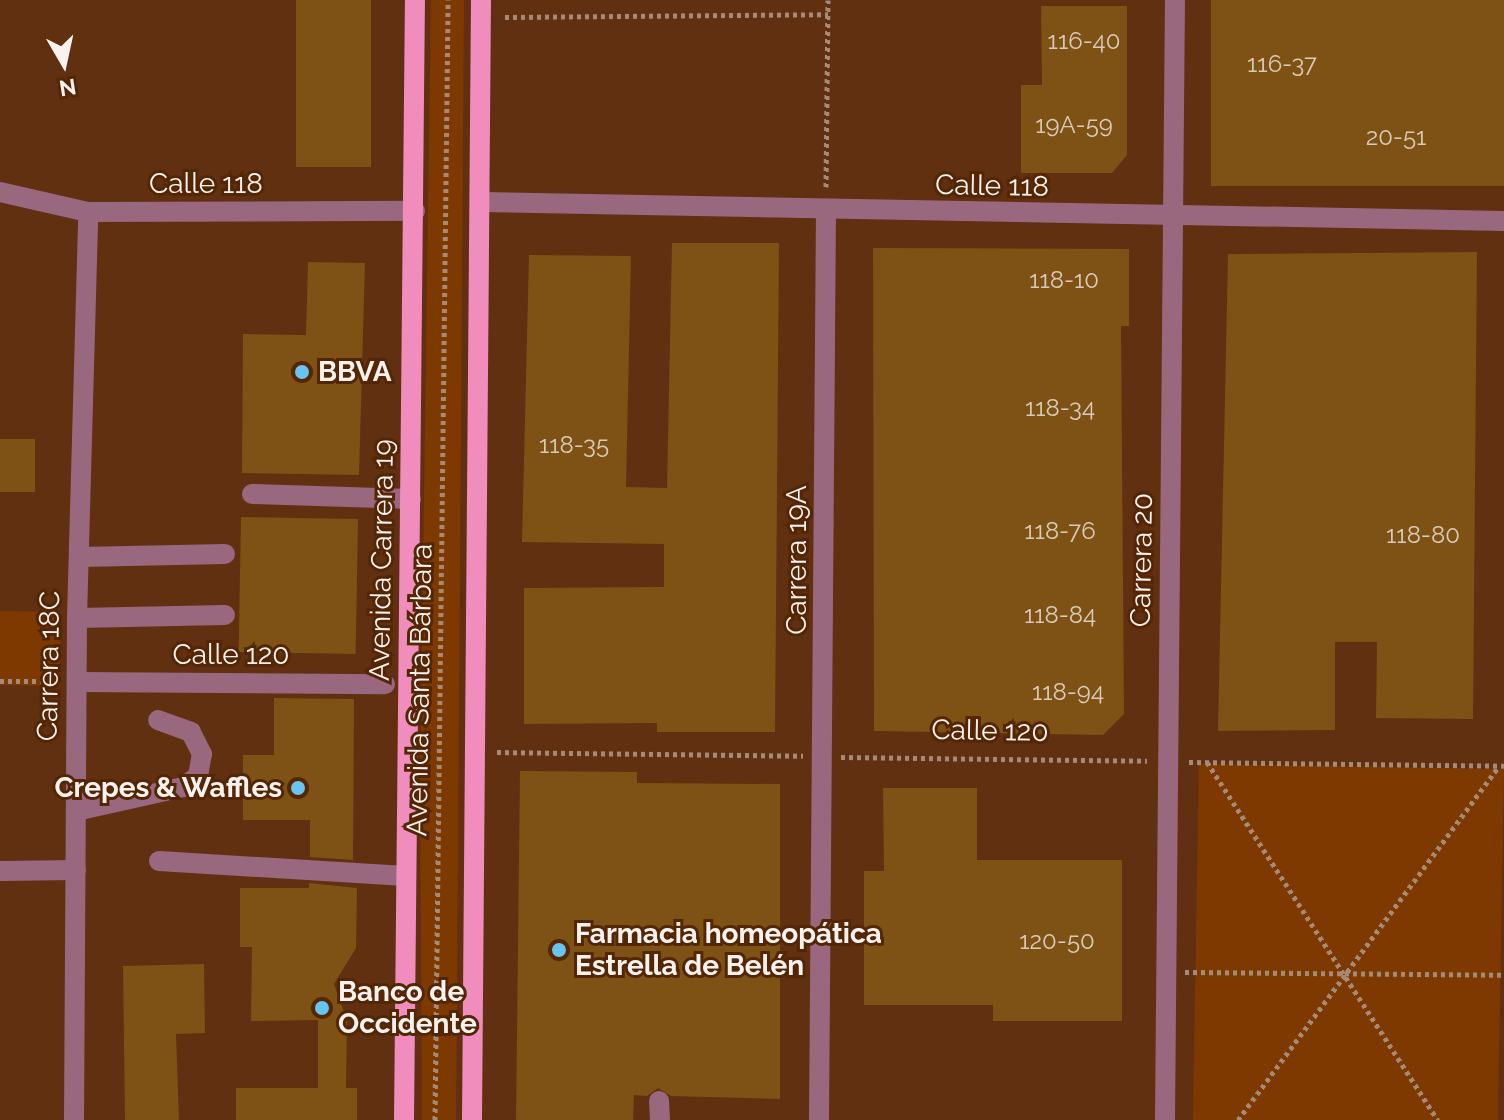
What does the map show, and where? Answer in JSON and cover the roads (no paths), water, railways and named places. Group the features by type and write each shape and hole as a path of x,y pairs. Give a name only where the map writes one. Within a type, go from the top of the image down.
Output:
{"main road":[{"name":"Avenida Carrera 19","path":"404,1120 415,0"},
{"path":"472,1120 481,0"}],"street":[{"name":"Carrera 20","path":"1165,1120 1175,0"},
{"name":"Calle 118","path":"0,192 88,212 415,211"},
{"name":"Calle 118","path":"480,202 826,212 1504,221"},
{"name":"Carrera 18C","path":"74,1120 77,618 88,212"},
{"name":"Carrera 19A","path":"819,1120 826,212"},
{"path":"252,494 411,499"},
{"path":"79,557 225,554"},
{"path":"77,618 225,615"},
{"name":"Calle 120","path":"77,682 385,684"},
{"path":"76,811 183,787 198,776 202,754 191,732 158,720"},
{"path":"159,861 406,876"},
{"path":"0,871 76,870"}],"place":[{"name":"BBVA","path":"302,372"},
{"name":"Crepes & Waffles","path":"298,788"},
{"name":"Farmacia homeopática Estrella de Belén","path":"559,950"},
{"name":"Banco de Occidente","path":"322,1008"}]}
